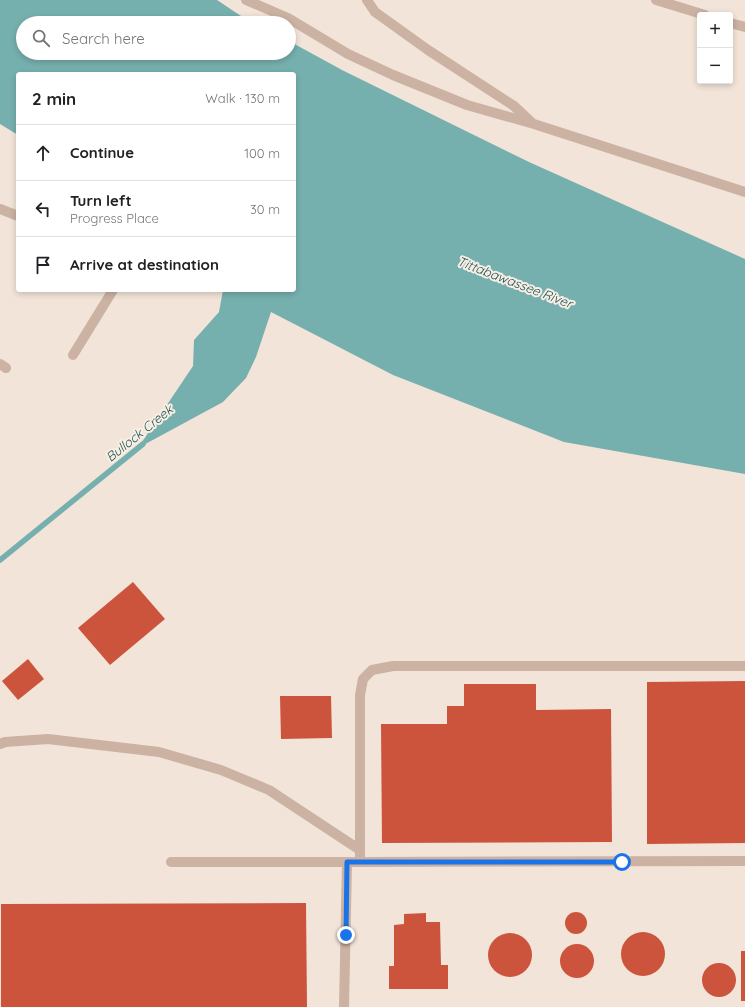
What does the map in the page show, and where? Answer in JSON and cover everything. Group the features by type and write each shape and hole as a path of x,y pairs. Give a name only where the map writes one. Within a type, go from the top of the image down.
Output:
{"lane":[{"path":"246,0 283,16"},
{"path":"367,0 375,12 428,50 514,106 534,124"},
{"path":"656,0 697,13"},
{"path":"296,23 348,54 393,75 467,105 534,124 745,192"},
{"path":"733,24 745,27"},
{"path":"0,209 16,215"},
{"path":"73,355 112,292"},
{"path":"360,862 360,695 363,679 372,670 393,666 745,666"},
{"path":"0,744 5,742 48,739 159,752 221,770 269,790 360,850"},
{"path":"171,862 745,862"},
{"path":"344,1007 347,862"}],"water":[{"name":"Tittabawassee River","path":"0,0 217,0 241,16 16,16 16,60 296,60 296,45 342,70 529,162 745,259 745,474 564,442 393,375 271,312 256,357 246,378 223,402 138,448 193,366 194,340 219,312 223,292 296,292 296,72 16,72 16,134 0,124"}],"building":[{"path":"133,582 165,619 110,665 78,628"},
{"path":"28,659 44,679 18,700 2,681"},
{"path":"745,681 745,843 647,844 647,682"},
{"path":"464,684 536,684 536,710 611,709 612,842 382,843 381,724 447,724 447,706 464,706"},
{"path":"280,696 331,696 332,738 281,739"},
{"path":"306,903 307,1007 1,1007 1,904"},
{"path":"572,912 580,912 587,919 587,927 580,934 572,934 565,927 565,919"},
{"path":"426,913 426,922 440,922 441,965 448,965 448,989 389,989 389,966 394,966 394,925 404,924 404,914"},
{"path":"639,932 647,932 652,933 659,938 664,945 664,963 659,970 652,975 639,976 631,973 624,966 621,958 621,950 624,942 631,935"},
{"path":"510,933 522,937 528,943 532,955 528,967 522,973 510,977 498,973 492,967 488,955 492,943 498,937"},
{"path":"574,944 580,944 584,945 591,951 594,961 593,968 587,975 580,978 574,978 570,977 563,971 560,964 560,958 561,954 567,947"},
{"path":"741,951 745,951 745,1001 741,1001"},
{"path":"716,963 722,963 726,964 733,970 736,980 735,987 729,994 722,997 716,997 712,996 705,990 702,983 702,977 703,973 709,966"}],"waterway":[{"name":"Bullock Creek","path":"0,560 143,444"}],"route":[{"path":"346,935 347,862 622,862"}]}
